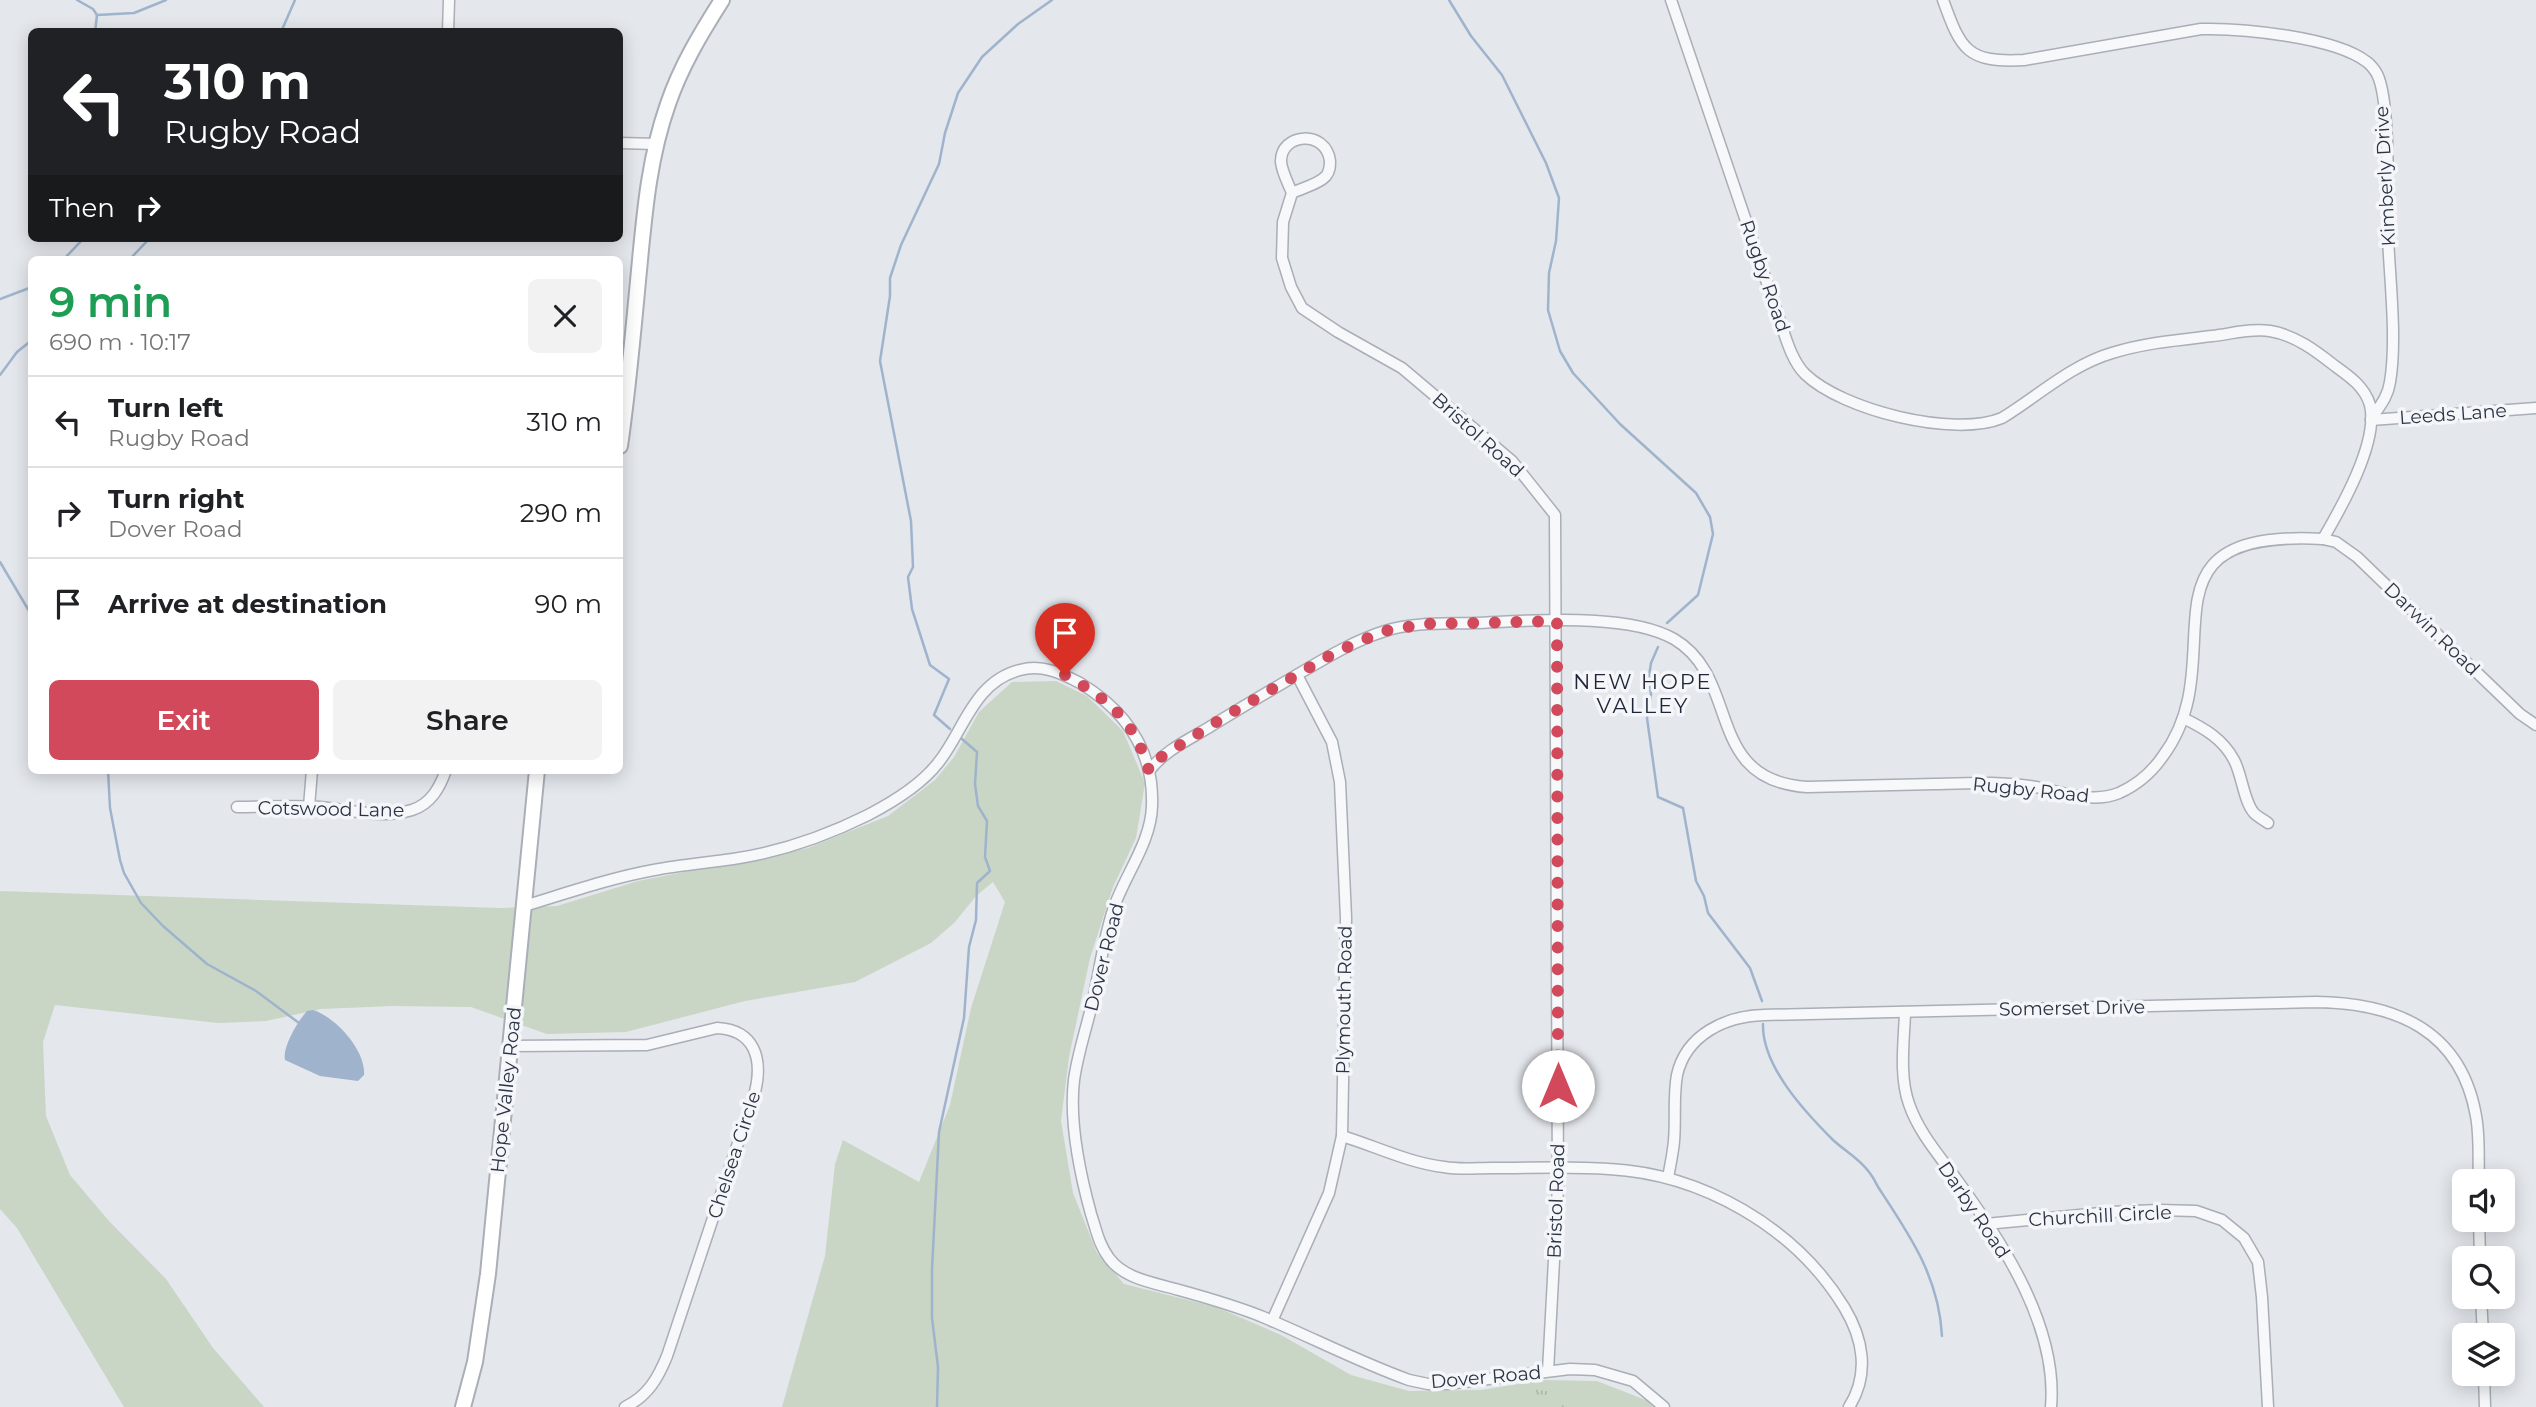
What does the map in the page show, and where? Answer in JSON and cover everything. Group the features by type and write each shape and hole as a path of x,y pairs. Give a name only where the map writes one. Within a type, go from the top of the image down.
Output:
{"main road":[{"path":"623,392 625,356 656,144 680,74 698,38 722,0"},
{"name":"Hope Valley Road","path":"463,1407 475,1362 485,1296 537,774"}],"street":[{"path":"448,28 449,0"},
{"name":"Rugby Road","path":"1671,0 1790,350 1804,373 1830,393 1855,405 1891,414 1952,426 1981,425 2002,418 2086,364 2112,352 2174,340 2257,330 2270,331 2294,339 2318,352 2350,376 2366,396 2371,420"},
{"name":"Kimberly Drive","path":"1943,0 1955,34 1964,47 1982,58 1999,61 2024,60 2201,29 2225,29 2312,42 2345,51 2367,62 2377,74 2385,118 2391,339 2388,389 2371,420"},
{"path":"1301,139 1324,143 1329,154 1330,167 1325,177 1292,192 1282,169 1284,149 1291,142 1301,139"},
{"path":"623,143 656,144"},
{"name":"Bristol Road","path":"1292,192 1283,222 1282,258 1291,287 1302,308 1402,368 1512,461 1555,515 1558,1168 1548,1371"},
{"name":"Leeds Lane","path":"2371,420 2536,408"},
{"path":"2323,539 2351,488 2371,420"},
{"name":"Rugby Road","path":"1149,771 1158,759 1297,675 1336,652 1384,631 1401,627 1557,621 1603,622 1646,628 1673,638 1685,646 1708,678 1741,755 1757,772 1789,786 1995,783 2031,786 2078,796 2109,796 2130,787 2151,771 2177,734 2193,675 2198,591 2213,564 2226,552 2260,541 2323,539"},
{"name":"Darwin Road","path":"2323,539 2336,542 2357,557 2520,714 2536,725"},
{"name":"Dover Road","path":"524,906 631,875 746,857 824,835 866,816 901,795 929,773 945,753 968,710 995,683 1018,670 1030,668 1055,671 1111,704 1131,728 1149,771 1153,805 1150,824 1123,884 1106,932 1074,1081 1074,1108 1083,1185 1105,1253 1123,1271 1146,1281 1232,1305 1395,1375 1428,1384 1583,1369 1621,1376 1643,1387 1664,1407"},
{"name":"Plymouth Road","path":"1272,1321 1329,1193 1342,1136 1346,918 1339,775 1332,742 1297,675"},
{"path":"2183,718 2205,729 2220,741 2234,758 2248,803 2255,813 2268,823"},
{"path":"309,807 312,774"},
{"name":"Cotswood Lane","path":"237,807 309,807 397,814 415,810 431,799 444,774"},
{"name":"Somerset Drive","path":"1668,1178 1674,1142 1677,1074 1685,1056 1707,1031 1724,1021 1756,1015 2316,1002 2353,1003 2378,1008 2428,1031 2461,1071 2471,1093 2477,1117 2479,1169"},
{"name":"Darby Road","path":"1905,1013 1905,1074 1909,1104 1925,1138 1986,1224 2027,1295 2040,1326 2053,1378 2051,1407"},
{"name":"Chelsea Circle","path":"510,1046 647,1045 717,1028 726,1029 742,1037 755,1049 758,1057 759,1076 755,1092 667,1356 650,1388 634,1403 625,1407"},
{"path":"1342,1136 1444,1167 1611,1169 1668,1178 1708,1192 1758,1219 1793,1247 1826,1282 1847,1312 1862,1349 1858,1389 1849,1407"},
{"name":"Churchill Circle","path":"1986,1224 2159,1210 2196,1211 2222,1220 2244,1238 2258,1262 2268,1407"},
{"path":"2484,1386 2485,1407"}],"green space":[{"path":"1056,681 1087,696 1123,731 1145,783 1136,838 1113,887 1090,958 1069,1057 1061,1121 1073,1193 1097,1253 1124,1284 1216,1307 1281,1335 1351,1375 1409,1391 1481,1390 1543,1380 1597,1381 1648,1401 1653,1407 782,1407 825,1256 835,1164 843,1140 919,1182 950,1105 971,1008 1005,902 993,882 931,943 855,982 745,1001 626,1032 547,1034 471,1007 321,1009 266,1021 218,1023 55,1005 43,1042 46,1116 70,1175 109,1221 166,1279 213,1348 264,1407 124,1407 17,1228 0,1209 0,891 500,908 557,906 638,881 808,848 888,816 935,780 954,757 979,712 1012,682"},
{"path":"1533,1389 1584,1397 1582,1407 1530,1407"}],"water":[{"path":"313,1010 340,1027 355,1046 364,1075 358,1081 320,1076 285,1060 288,1041 295,1027 307,1011"}],"waterway":[{"path":"77,0 93,9 97,15"},
{"path":"97,15 134,13 166,0"},
{"path":"283,28 295,0"},
{"path":"950,729 934,715 949,679 930,665 912,609 908,577 913,567 911,521 880,361 890,296 890,278 901,245 939,164 945,133 958,93 982,57 1018,24 1052,0"},
{"path":"1449,0 1471,36 1502,75 1546,163 1559,198 1556,241 1549,273 1548,310 1560,351 1573,373 1620,424 1696,493 1710,517 1713,534 1698,595 1667,623"},
{"path":"95,28 97,15"},
{"path":"67,256 80,242"},
{"path":"133,256 146,242"},
{"path":"0,299 28,288"},
{"path":"0,375 17,352 28,343"},
{"path":"0,562 28,609"},
{"path":"1658,647 1651,663 1651,694 1647,718 1658,797 1683,808 1696,881 1704,896 1708,913 1750,968 1762,1001"},
{"path":"937,1407 938,1367 932,1318 932,1269 939,1132 964,1018 969,947 976,920 977,883 990,871 985,857 987,821 978,806 975,784 977,752 962,739"},
{"path":"108,774 110,808 120,860 124,873 141,903 207,964 256,991 299,1023"},
{"path":"1763,1024 1769,1056 1787,1087 1833,1140 1865,1167 1902,1224 1929,1277 1940,1315 1942,1336"}],"district":[{"name":"NEW HOPE VALLEY","path":"1643,693"}],"route":[{"path":"1065,675 1096,693 1122,715 1139,742 1149,771 1158,759 1226,716 1336,652 1384,631 1424,624 1557,621 1558,1086"}]}
